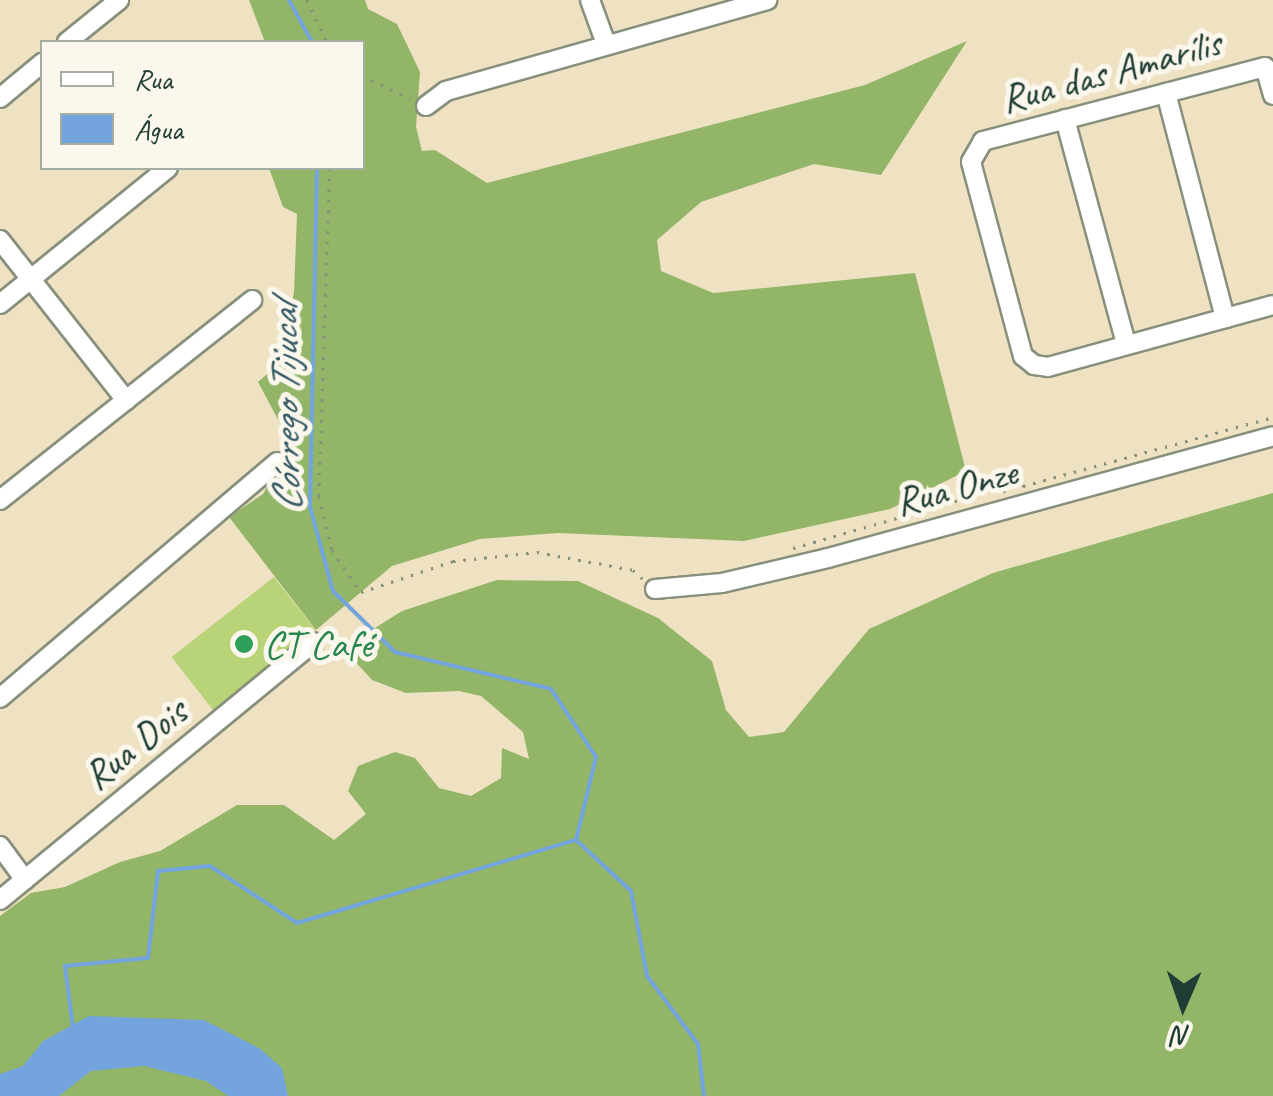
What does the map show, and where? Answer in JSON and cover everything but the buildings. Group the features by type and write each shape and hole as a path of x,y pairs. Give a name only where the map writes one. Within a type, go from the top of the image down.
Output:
{"street":[{"path":"69,40 119,0"},
{"path":"590,0 606,44"},
{"path":"426,106 446,91 767,0"},
{"path":"0,98 40,65"},
{"name":"Rua das Amarílis","path":"1126,344 1048,366 1028,361 972,171 975,147 983,140 1266,67 1273,95"},
{"path":"1166,93 1225,318"},
{"path":"1065,119 1126,344 1273,305"},
{"path":"0,304 166,170"},
{"path":"0,240 126,400"},
{"path":"0,500 252,300"},
{"name":"Rua Onze","path":"655,590 722,583 828,558 1273,436"},
{"path":"0,698 278,462"},
{"name":"Rua Dois","path":"0,900 314,642"},
{"path":"0,846 25,880"}],"path":[{"path":"307,0 327,40"},
{"path":"365,76 426,106"},
{"path":"330,170 319,496 332,550 361,592 453,562 537,552 633,570 655,590"},
{"path":"791,549 973,496 979,500 1012,484 1023,486 1273,417"}],"green space":[{"path":"249,0 365,0 368,9 397,24 420,72 416,127 422,151 435,150 487,183 865,85 967,41 881,175 814,164 701,202 657,240 661,271 713,293 915,273 966,471 890,509 744,541 558,533 480,539 392,566 316,630 229,517 263,494 291,444 258,382 272,370 294,293 297,214 283,207 270,170 365,170 365,40 264,40"},
{"path":"1273,493 1273,1096 0,1096 0,916 31,893 65,887 120,862 160,851 237,805 284,805 334,840 366,814 348,791 358,766 395,752 415,758 439,788 471,796 501,778 502,748 529,759 523,732 481,696 459,691 406,693 372,680 343,648 402,611 497,580 578,581 658,618 712,661 726,710 749,737 784,732 869,629 993,573"},
{"name":"CT Café","path":"274,577 316,631 213,711 172,657"}],"water":[{"path":"89,1016 204,1020 259,1048 282,1068 288,1096 228,1096 206,1081 144,1066 91,1071 59,1096 0,1096 0,1074 23,1066 43,1041"}],"waterway":[{"name":"Córrego Tijucal","path":"289,0 311,40"},
{"name":"Córrego Tijucal","path":"317,170 310,507 333,591 395,652 551,689 596,757 576,840 631,891 647,976 698,1044 704,1096"},
{"name":"Córrego Tijucal","path":"73,1028 65,966 148,958 158,871 210,866 297,923 576,840"}],"place":[{"name":"CT Café","path":"244,644"}]}
